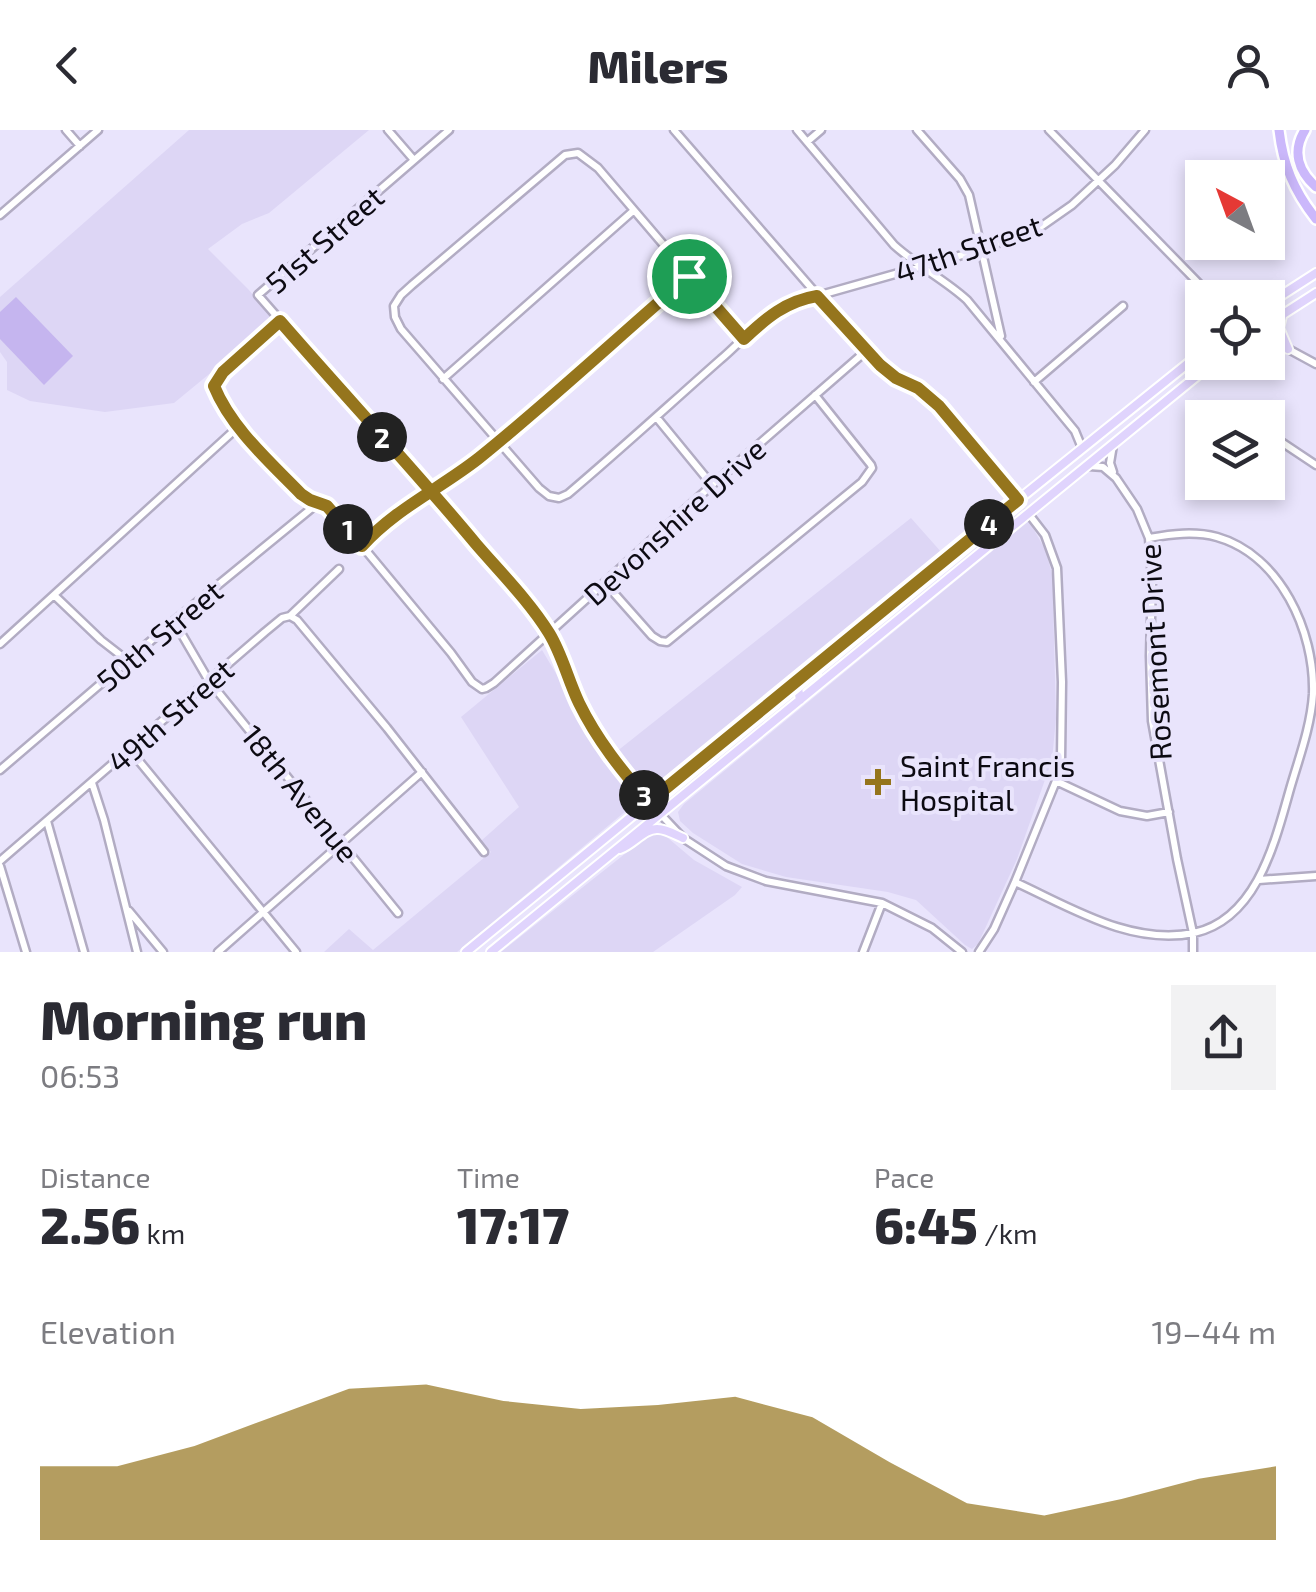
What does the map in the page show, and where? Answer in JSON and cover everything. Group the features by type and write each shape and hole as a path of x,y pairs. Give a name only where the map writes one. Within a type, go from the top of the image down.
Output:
{"highway":[{"path":"1280,130 1286,168 1294,188 1316,219"},
{"path":"1306,130 1296,152 1300,166 1316,187"}],"main road":[{"path":"1285,293 1316,273"},
{"path":"1285,313 1316,293"},
{"path":"1285,341 1288,349"},
{"path":"466,952 1185,366"},
{"path":"491,952 1192,380"},
{"path":"800,700 798,688 831,659 836,649"},
{"path":"616,849 627,848 655,829 683,838"}],"street":[{"path":"66,130 80,146"},
{"path":"0,215 98,130"},
{"path":"388,130 414,160"},
{"name":"51st Street","path":"238,427 214,386 280,321 258,295 448,130"},
{"path":"674,130 866,351 896,378 918,388 939,406 1018,500"},
{"path":"797,130 894,245 952,286 1003,342 1075,431 1082,448"},
{"path":"807,142 821,130"},
{"path":"918,130 969,195 1003,342"},
{"path":"1049,130 1195,280"},
{"name":"47th Street","path":"500,440 549,496 568,494 780,308 802,298 980,250 1042,226 1072,205 1116,164 1145,130"},
{"path":"500,440 407,337 395,317 394,306 426,273 566,156 578,152 588,158 744,339"},
{"path":"443,379 633,211"},
{"path":"0,644 238,427 301,494 334,512 362,546 392,519 500,440 689,276"},
{"path":"1034,382 1123,306"},
{"path":"280,321 431,492 549,634 593,730 618,765 683,838 726,866 766,882 882,903 932,928 962,952"},
{"path":"1285,347 1316,364"},
{"name":"Devonshire Drive","path":"362,546 472,682 486,688 866,351"},
{"path":"605,583 652,636 667,642 862,482 872,468 814,395"},
{"path":"657,418 712,485"},
{"path":"1075,431 1092,440"},
{"name":"Rosemont Drive","path":"1113,444 1110,462 1116,478 1138,510 1149,538 1152,721 1194,952"},
{"path":"1285,444 1316,465"},
{"path":"1085,467 1103,467 1116,478"},
{"name":"50th Street","path":"0,770 319,502"},
{"path":"979,952 994,929 1056,781 1062,740 1057,568 1046,535 1028,514"},
{"path":"1015,882 1138,933 1193,933 1218,923 1239,906 1258,880 1274,847 1310,717 1312,648 1285,591 1251,552 1194,533 1149,538"},
{"name":"49th Street","path":"0,864 264,632 290,616 340,568"},
{"path":"54,595 128,660"},
{"path":"290,616 320,647 484,852"},
{"name":"18th Avenue","path":"174,621 210,681 398,912"},
{"path":"130,750 296,952"},
{"path":"218,952 422,772"},
{"path":"1056,781 1120,811 1147,816 1169,812"},
{"path":"92,783 137,952"},
{"path":"46,821 84,952"},
{"path":"0,864 26,952"},
{"path":"1258,880 1316,876"},
{"path":"863,952 882,903"},
{"path":"127,909 163,952"}],"shaded area":[{"path":"189,130 369,130 269,213 242,224 208,249 275,320 174,403 105,412 30,401 7,390 7,362 0,352 0,297"},
{"path":"16,297 73,356 44,385 0,339 0,312"},
{"path":"911,518 942,553 655,784 642,785 616,752"},
{"name":"Saint Francis Hospital","path":"1029,521 1046,551 1055,586 1056,718 1052,760 1017,859 978,944 972,949 965,945 916,900 786,877 742,864 680,821 678,812 684,804"},
{"path":"542,650 632,801 627,810 457,952 324,952 349,929 373,950 491,852 481,841 519,807 461,717"},
{"path":"655,832 742,887 653,952 501,952 650,834"}],"place":[{"name":"Saint Francis Hospital","path":"878,782"}],"route":[{"path":"689,276 478,458 431,492 413,503 362,546 334,512 301,494 238,427 214,386 223,372 280,321 431,492 452,516 529,606 549,634 593,730 649,802 1018,500 939,406 880,365 817,296 780,308 744,339 689,276"}]}
